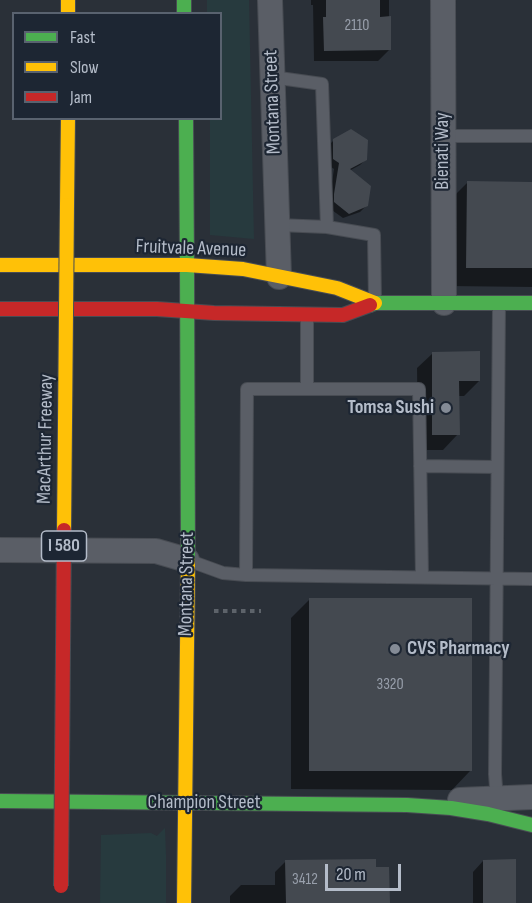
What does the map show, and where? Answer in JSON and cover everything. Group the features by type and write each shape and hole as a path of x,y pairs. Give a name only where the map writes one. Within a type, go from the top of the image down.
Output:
{"main road":[{"name":"MacArthur Freeway","path":"61,903 68,120"},
{"name":"Montana Street","path":"184,903 187,560 186,120"},
{"name":"Fruitvale Avenue","path":"0,265 187,265 243,269 276,280 337,288 375,303"},
{"path":"243,314 260,299"},
{"name":"Fruitvale Avenue","path":"0,309 157,309 243,314 343,315 375,303 532,303"},
{"name":"Champion Street","path":"0,801 407,805"},
{"name":"Champion Street","path":"497,807 532,825"}],"street":[{"name":"Montana Street","path":"270,0 278,225 276,280"},
{"name":"Bienati Way","path":"443,0 444,303"},
{"path":"0,550 156,551 187,560"},
{"name":"Champion Street","path":"407,805 497,807 532,797"}],"lane":[{"path":"272,77 322,84 327,227"},
{"path":"443,136 532,136"},
{"path":"278,225 327,227 374,235 375,303"},
{"path":"497,807 495,774 499,304"},
{"path":"307,315 307,389"},
{"path":"246,574 247,389 419,389 422,577"},
{"path":"420,466 497,468"},
{"path":"187,560 223,573 532,579"}],"path":[{"path":"186,610 261,611"}],"green space":[{"path":"207,0 249,0 254,239 210,235 210,120 222,120 222,12 207,12"},
{"path":"165,828 166,903 100,903 101,835 151,833 157,836"}],"building":[{"path":"326,0 380,0 380,17 391,16 391,50 324,51 323,17 326,17"},
{"path":"351,129 368,140 367,160 350,169 371,186 368,206 349,214 334,202 339,163 333,159 333,139"},
{"path":"467,181 532,182 532,268 466,268"},
{"name":"Tomsa Sushi","path":"480,351 480,381 459,381 460,435 432,435 432,352"},
{"path":"309,598 472,598 472,771 309,771"},
{"path":"376,859 376,867 389,867 390,903 286,903 285,860"},
{"path":"516,859 516,903 483,903 483,860"}],"traffic: fast":[{"path":"184,0 184,12"},
{"path":"186,120 187,265"},
{"path":"187,265 188,561"},
{"path":"370,305 375,303 532,303"},
{"path":"0,801 407,805 451,808 532,825"}],"traffic: slow":[{"path":"68,0 68,12"},
{"path":"67,205 68,120"},
{"path":"64,530 67,205"},
{"path":"0,265 187,265 243,269 337,288 375,303"},
{"path":"184,903 188,561"}],"traffic: jam":[{"path":"0,309 157,309 214,313 343,315 370,305"},
{"path":"61,886 64,530"}],"place":[{"name":"Tomsa Sushi","path":"446,408"},
{"name":"CVS Pharmacy","path":"395,649"}]}
